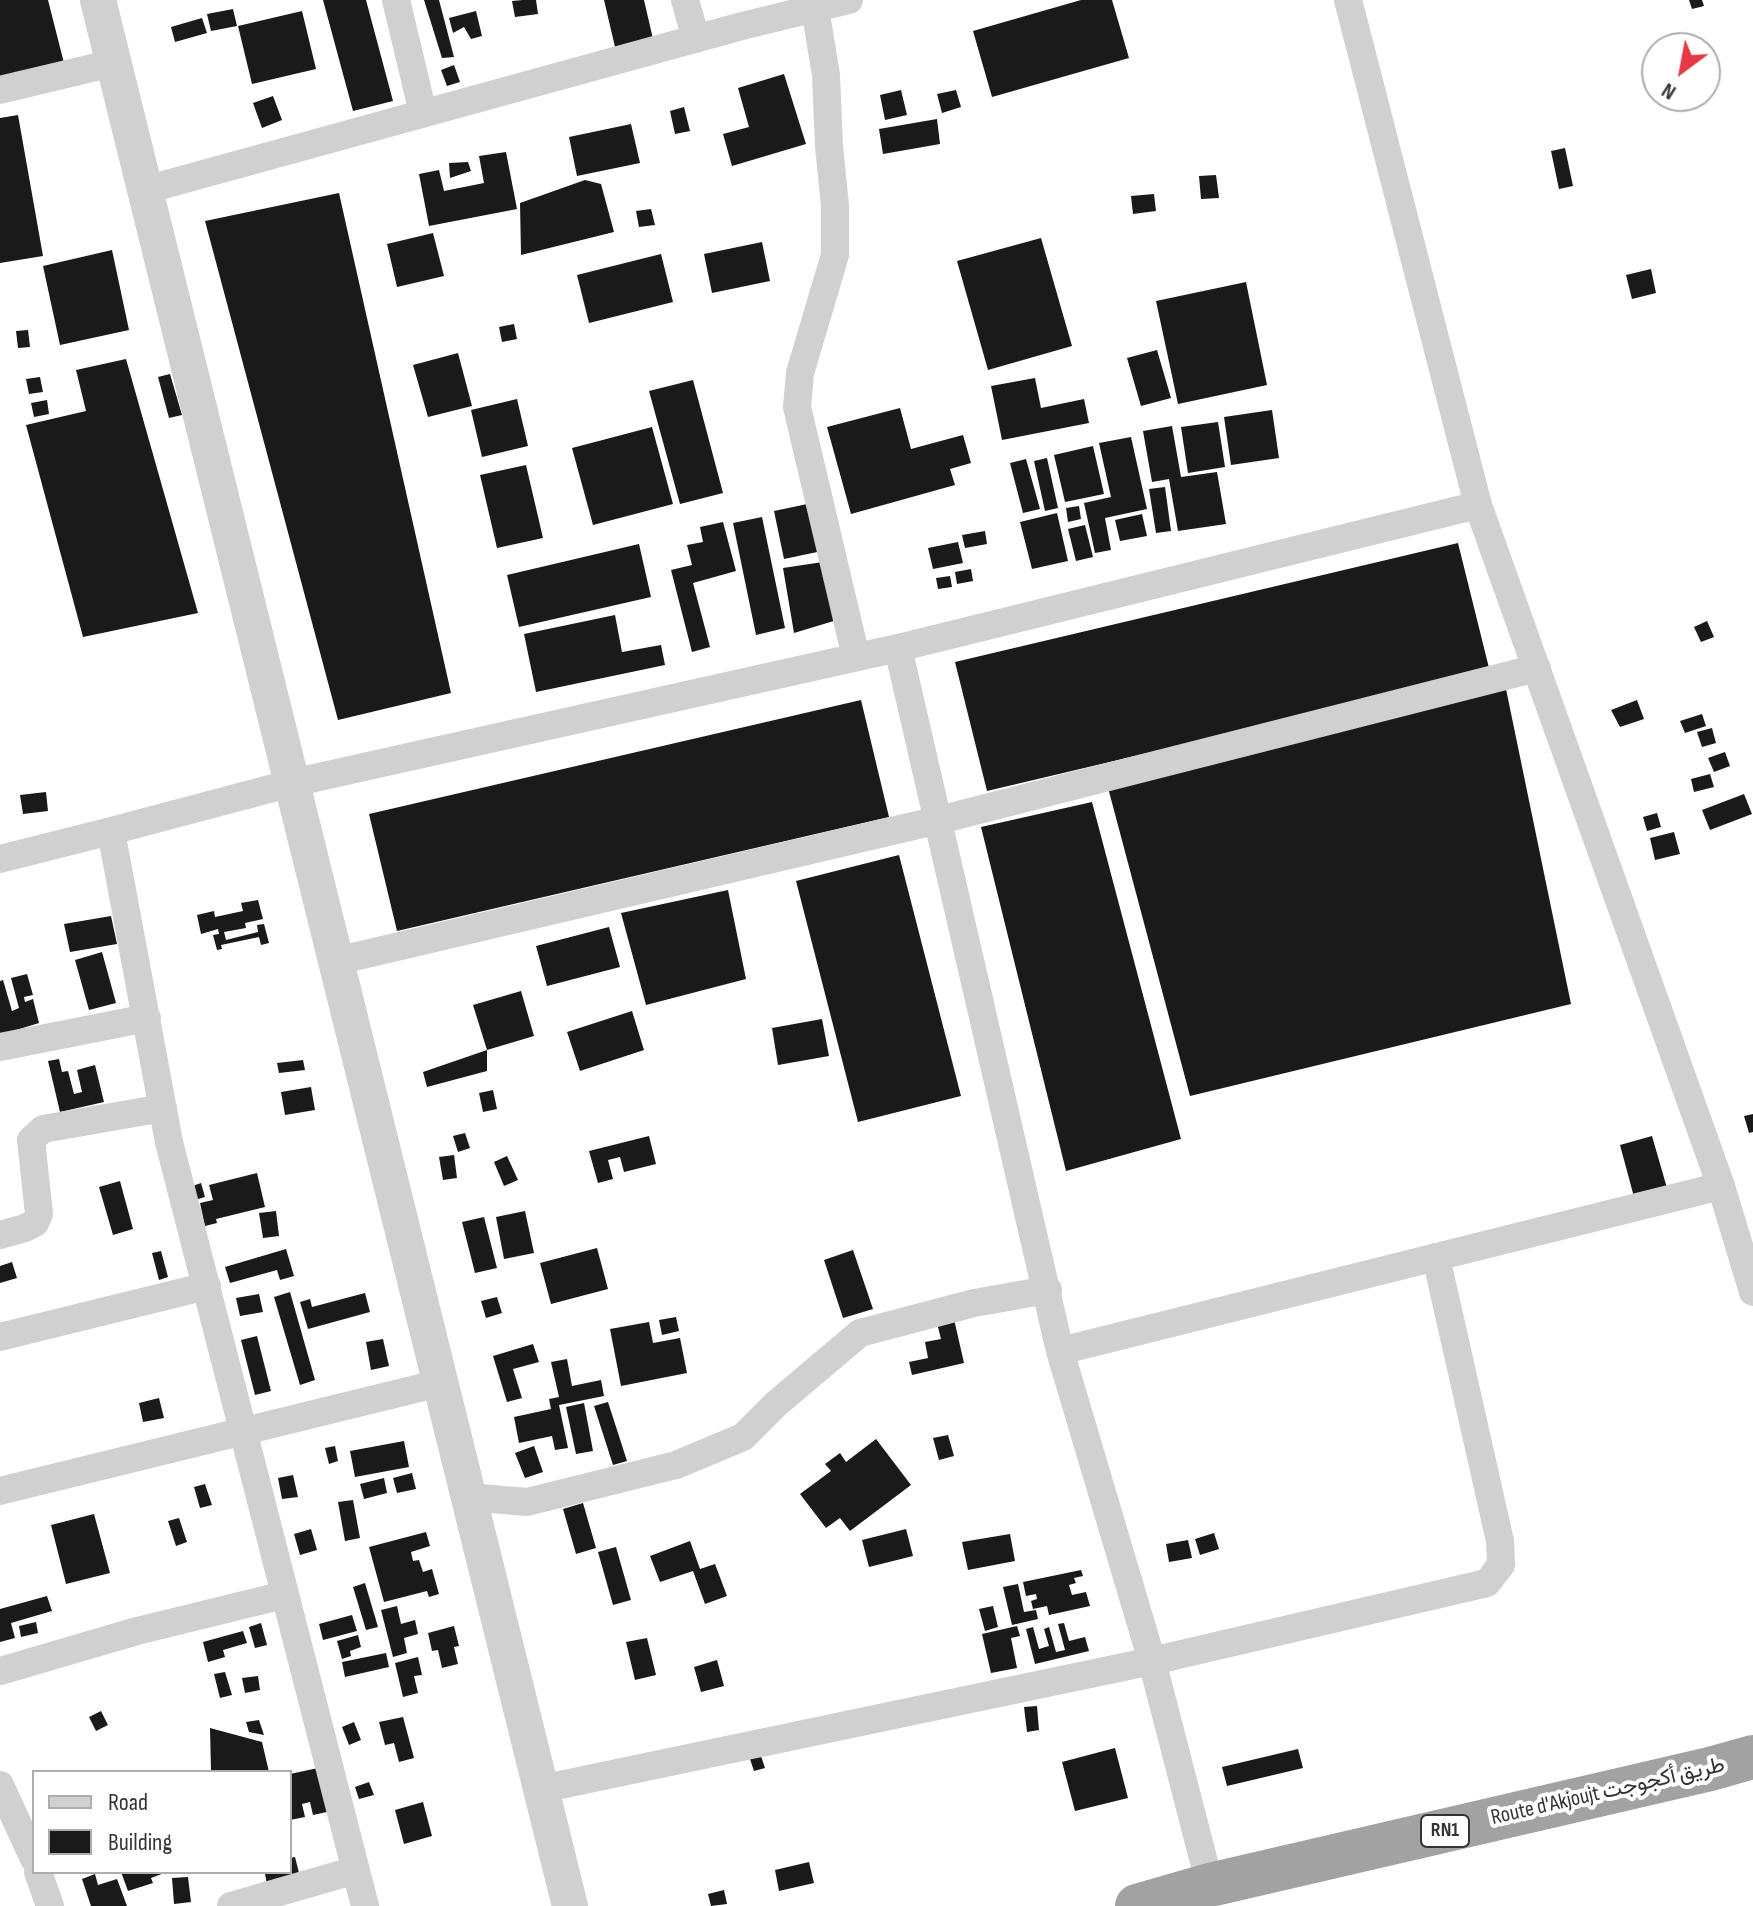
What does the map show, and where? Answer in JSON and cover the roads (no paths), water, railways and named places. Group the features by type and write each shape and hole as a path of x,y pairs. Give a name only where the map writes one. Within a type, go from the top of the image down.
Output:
{"highway":[{"name":"Route d'Akjoujt طريق أكجوجت","path":"1137,1906 1210,1885 1753,1757"}],"street":[{"path":"98,0 570,1906"},
{"path":"396,0 423,113"},
{"path":"685,0 696,39"},
{"path":"145,190 849,0"},
{"path":"1348,0 1478,505 1721,1186 1753,1292"},
{"path":"815,8 826,75 835,206 835,255 800,373 797,407 856,657"},
{"path":"0,90 113,63"},
{"path":"0,859 292,783 898,648 1478,505"},
{"path":"898,648 1060,1351 1152,1661 1210,1885"},
{"path":"336,961 939,820 1537,668"},
{"path":"111,831 169,1142 365,1906"},
{"path":"0,1047 147,1018"},
{"path":"0,1235 35,1223 39,1214 31,1140 43,1129 163,1108"},
{"path":"1060,1351 1721,1186"},
{"path":"541,1789 1152,1661 1487,1583 1501,1565 1500,1541 1436,1257"},
{"path":"0,1337 207,1286"},
{"path":"468,1497 527,1502 676,1465 743,1437 776,1404 860,1333 974,1303 1048,1290"},
{"path":"0,1491 440,1383"},
{"path":"0,1671 137,1631 284,1595"},
{"path":"0,1785 32,1855"},
{"path":"231,1906 356,1870"},
{"path":"39,1874 50,1906"}]}
